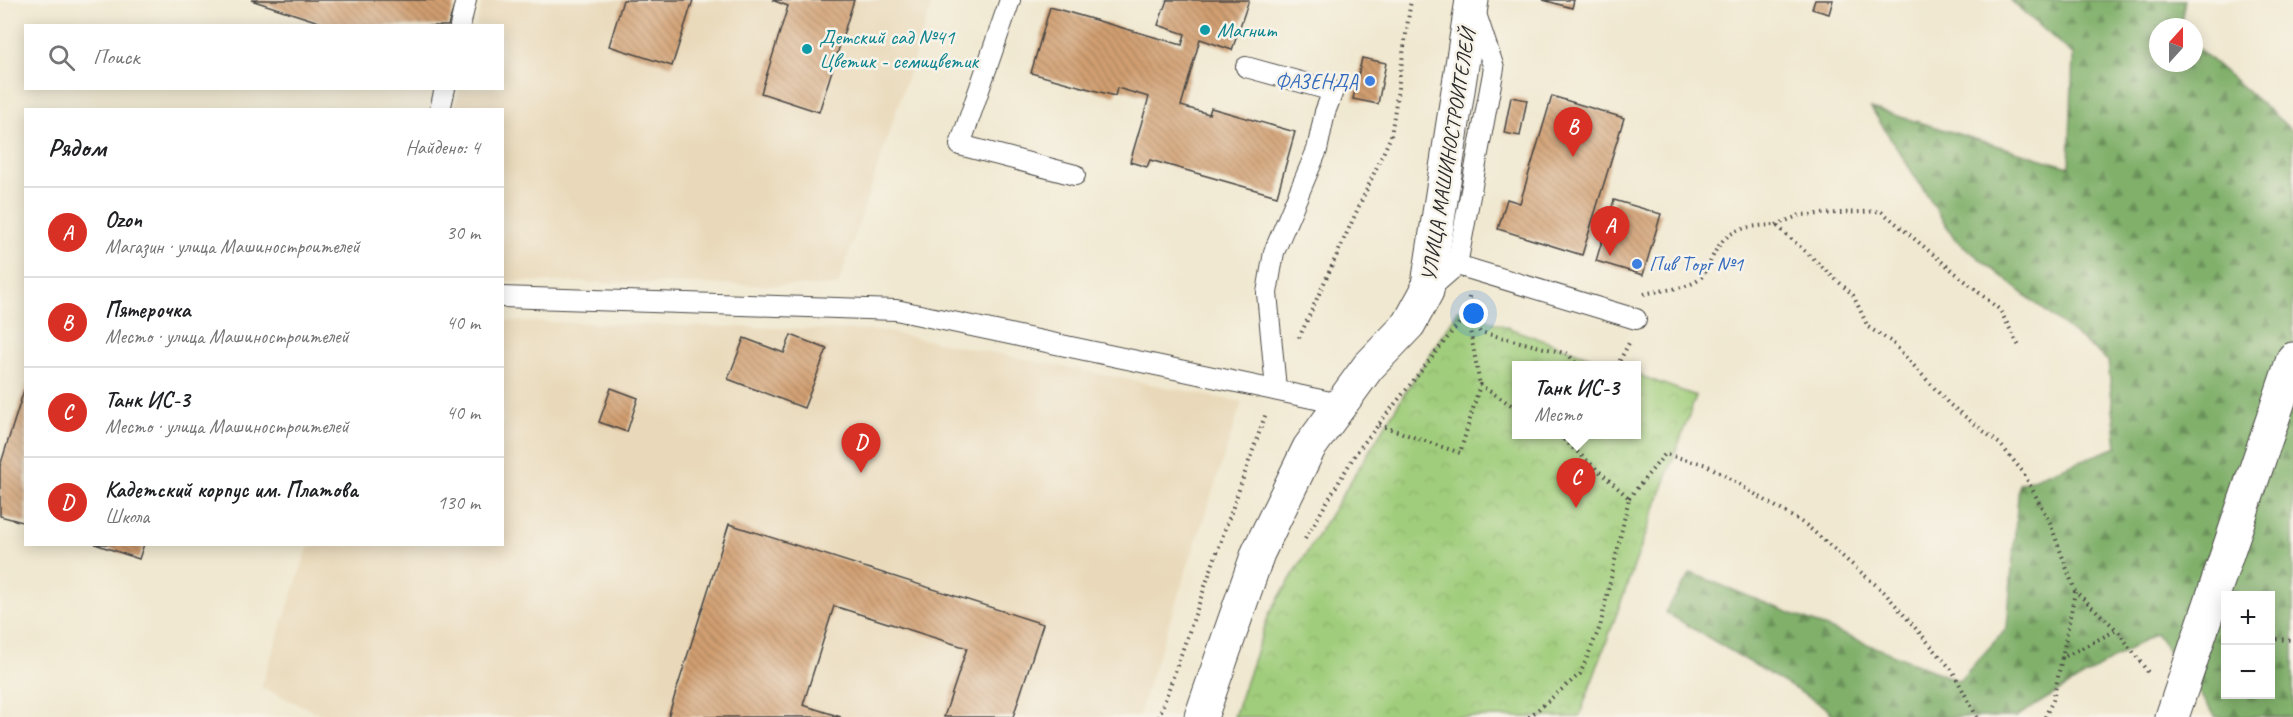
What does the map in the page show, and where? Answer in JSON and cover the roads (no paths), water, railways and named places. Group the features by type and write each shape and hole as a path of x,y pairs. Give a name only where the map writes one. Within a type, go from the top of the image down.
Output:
{"street":[{"name":"УЛИЦА МАШИНОСТРОИТЕЛЕЙ","path":"1201,717 1258,553 1309,448 1368,366 1409,324 1427,291 1472,1"},
{"path":"2175,707 2293,358"}],"lane":[{"path":"460,24 466,0"},
{"path":"1010,0 960,144 1075,175"},
{"path":"1427,291 1457,265 1494,68 1472,1"},
{"path":"1246,67 1333,92 1325,112 1317,150 1274,252 1267,293 1276,388"},
{"path":"440,108 445,90"},
{"path":"1457,265 1636,319"},
{"path":"504,297 896,310 1276,388 1340,404"}],"place":[{"name":"Магнит","path":"1205,30"},
{"name":"Детский сад №41 Цветик - семицветик","path":"807,49"},
{"name":"ФАЗЕНДА","path":"1370,81"},
{"name":"Пятерочка","path":"1573,157"},
{"name":"Ozon","path":"1610,256"},
{"name":"Пив Торг №1","path":"1637,264"},
{"name":"Кадетский корпус им. Платова","path":"861,473"},
{"name":"Танк ИС-3","path":"1576,508"}]}
